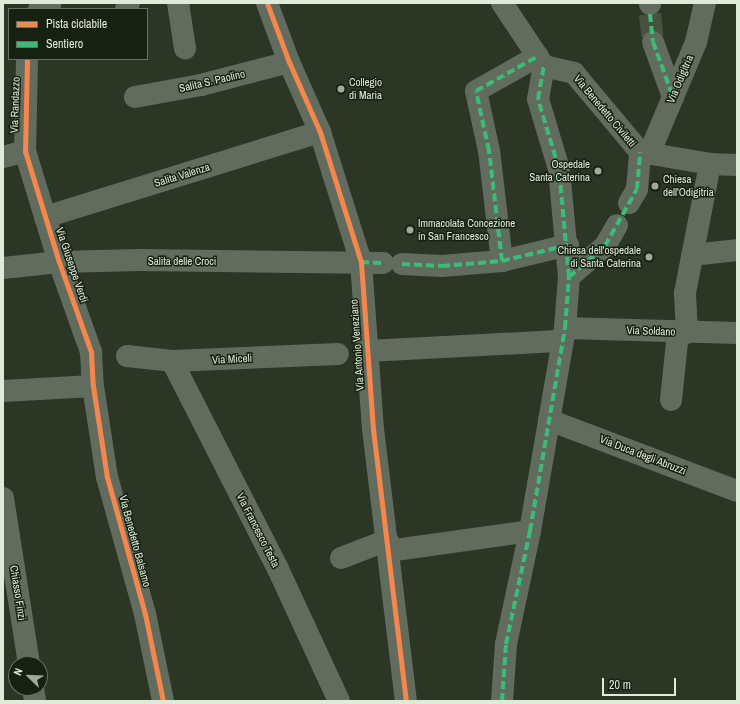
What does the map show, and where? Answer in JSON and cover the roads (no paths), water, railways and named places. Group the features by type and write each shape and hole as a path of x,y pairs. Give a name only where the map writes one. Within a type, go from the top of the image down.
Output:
{"street":[{"path":"41,8 51,3"},
{"path":"178,3 185,48"},
{"name":"Via Antonio Veneziano","path":"268,3 289,62 320,132 361,262 373,429 406,701"},
{"path":"502,3 541,61 538,99 559,169 568,245 569,277 564,334 530,531 506,644 502,701"},
{"name":"Via Odigitria","path":"629,204 637,189 644,153 673,97 696,42 705,3"},
{"path":"653,42 673,97"},
{"name":"Via Randazzo","path":"25,151 23,117 27,60"},
{"path":"502,261 489,151 476,90 541,61"},
{"name":"Via Benedetto Civiletti","path":"541,61 574,73 644,153 710,164 737,164"},
{"name":"Salita S. Paolino","path":"135,97 201,85 289,62"},
{"name":"Salita Valenza","path":"45,217 320,132"},
{"path":"3,157 25,151"},
{"name":"Via Giuseppe Verdi","path":"25,151 59,262 91,352 93,386"},
{"path":"671,400 682,332 685,292 710,164"},
{"path":"569,277 605,246 617,225"},
{"name":"Salita delle Croci","path":"3,268 59,262 361,262 442,266 502,261 568,245"},
{"path":"692,255 737,250"},
{"name":"Via Soldano","path":"564,334 682,332 737,333"},
{"path":"368,351 564,334"},
{"name":"Via Miceli","path":"127,356 172,361 338,354"},
{"name":"Via Francesco Testa","path":"172,361 278,569 332,699"},
{"path":"3,392 93,386"},
{"name":"Via Benedetto Balsamo","path":"93,386 107,477 145,614 163,701"},
{"name":"Via Duca degli Abruzzi","path":"549,420 737,491"},
{"name":"Chiasso Finzi","path":"3,498 28,656"},
{"path":"341,558 388,546 530,531"}],"tunnel":[{"path":"650,14 653,42"}],"place":[{"name":"Collegio di Maria","path":"341,89"},
{"name":"Ospedale Santa Caterina","path":"598,171"},
{"name":"Chiesa dell'Odigitria","path":"655,186"},
{"name":"Immacolata Concezione in San Francesco","path":"410,230"},
{"name":"Chiesa dell'ospedale di Santa Caterina","path":"649,257"}]}
